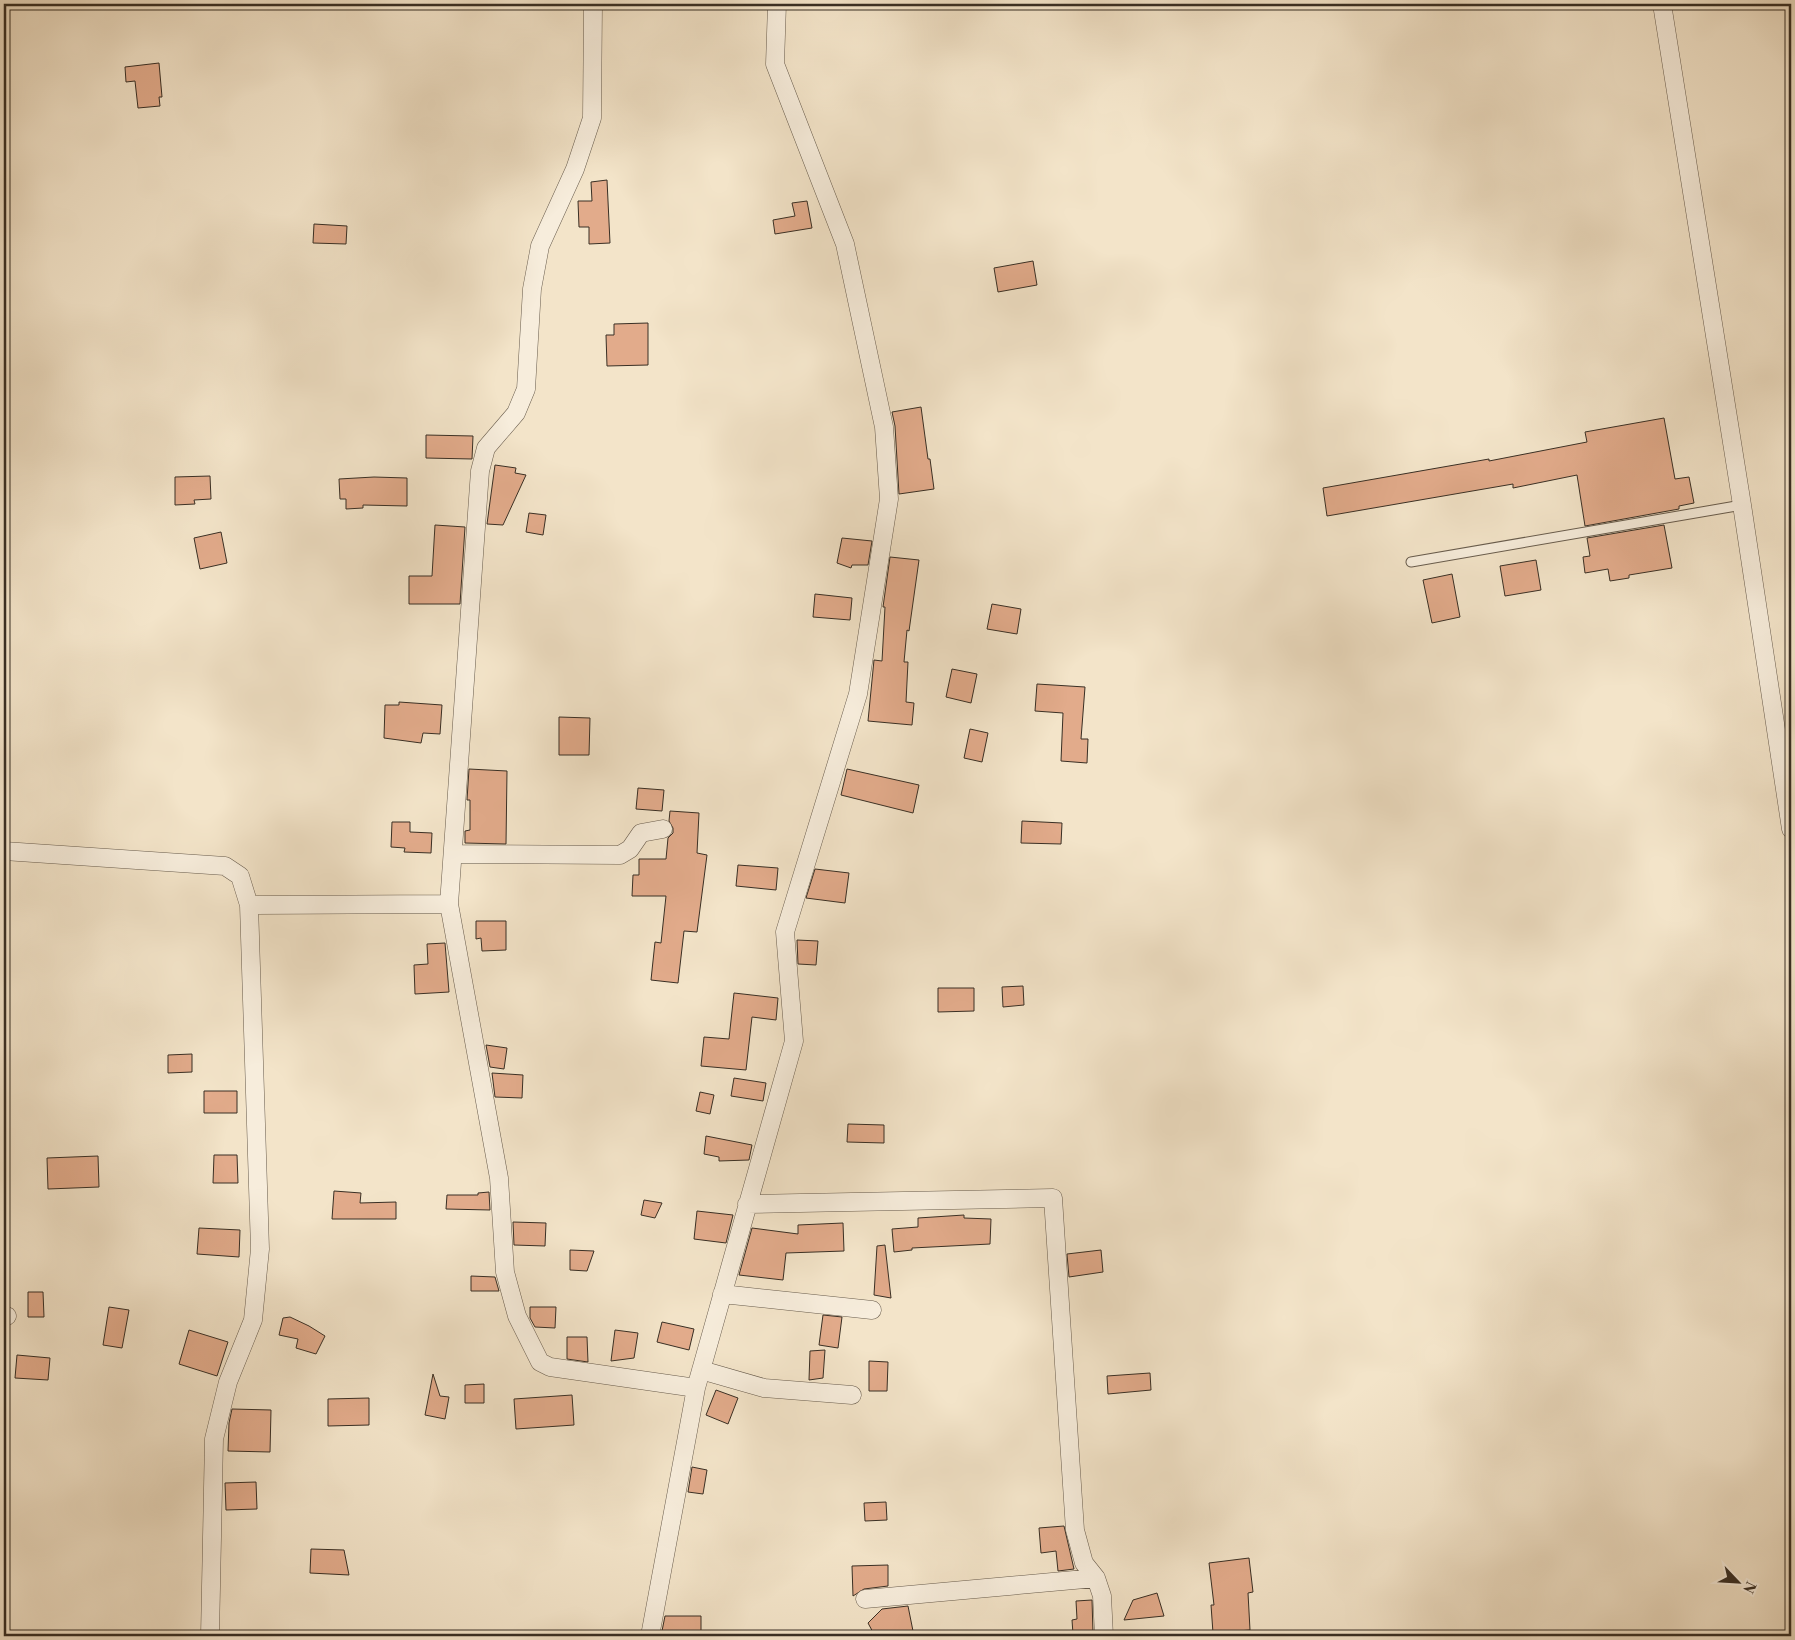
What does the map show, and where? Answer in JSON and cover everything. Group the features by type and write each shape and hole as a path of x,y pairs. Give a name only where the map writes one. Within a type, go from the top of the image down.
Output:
{"street":[{"path":"594,4 592,118 575,169 540,246 532,289 526,389 516,413 486,448 480,471 450,904 499,1178 505,1272 517,1316 540,1362 550,1367 696,1388"},
{"path":"650,1636 696,1388 794,1041 785,932 858,694 889,499 884,427 845,244 775,64 777,4"},
{"path":"1662,4 1742,505 1791,829"},
{"path":"453,854 620,855 630,849 640,833 663,830"},
{"path":"4,851 225,866 240,876 249,905 260,1249 253,1320 228,1382 214,1439 210,1636"},
{"path":"249,905 450,904"},
{"path":"747,1204 1053,1198 1075,1530 1084,1563 1096,1578 1102,1596 1104,1636"},
{"path":"722,1294 872,1310"},
{"path":"701,1370 764,1388 852,1395"},
{"path":"865,1599 1096,1578"}],"lane":[{"path":"1411,562 1742,505"}],"building":[{"path":"159,63 162,97 159,97 160,106 138,108 135,81 126,82 125,67"},
{"path":"607,180 610,243 589,244 589,227 579,227 578,201 592,201 591,182"},
{"path":"807,201 812,228 775,234 773,220 795,216 792,203"},
{"path":"314,224 347,226 346,244 313,243"},
{"path":"1033,261 1037,285 998,292 994,268"},
{"path":"648,323 648,365 607,366 606,335 614,335 614,324"},
{"path":"921,407 934,489 899,494 895,426 892,412"},
{"path":"1664,418 1675,479 1689,477 1694,503 1679,506 1679,509 1585,526 1577,475 1513,488 1513,484 1327,516 1323,488 1489,459 1489,461 1587,442 1585,432"},
{"path":"426,435 473,436 472,459 426,458"},
{"path":"495,465 516,468 515,473 526,475 503,525 487,524"},
{"path":"210,476 211,499 194,500 195,504 175,505 175,477"},
{"path":"407,478 407,506 363,505 363,508 346,509 346,499 340,499 339,479"},
{"path":"529,513 546,515 543,535 526,532"},
{"path":"435,525 465,527 460,604 409,604 409,576 432,576"},
{"path":"1664,525 1672,568 1629,575 1629,578 1610,581 1608,569 1585,573 1583,557 1590,556 1587,538"},
{"path":"221,532 227,563 200,569 194,538"},
{"path":"842,538 872,541 868,565 852,565 851,568 837,563"},
{"path":"890,557 919,560 909,631 907,630 904,662 908,662 906,702 914,703 912,725 868,721 874,660 882,661 885,607 883,607"},
{"path":"1536,560 1541,590 1505,596 1500,566"},
{"path":"1452,574 1460,617 1432,623 1423,580"},
{"path":"815,594 852,598 850,620 813,617"},
{"path":"992,604 1021,609 1017,634 987,629"},
{"path":"952,669 977,674 971,703 946,697"},
{"path":"1037,684 1085,687 1081,739 1088,739 1087,763 1061,761 1063,713 1035,711"},
{"path":"399,702 442,705 440,734 423,733 421,743 384,738 385,705 399,705"},
{"path":"559,717 590,718 589,755 559,755"},
{"path":"970,729 988,733 982,762 964,758"},
{"path":"469,769 507,771 506,844 465,843 465,831 470,830 470,800 467,800"},
{"path":"847,769 919,785 913,813 841,795"},
{"path":"638,788 664,790 662,811 636,809"},
{"path":"670,811 699,813 697,853 707,855 697,932 684,931 678,983 651,980 655,942 661,943 666,896 632,896 633,875 639,875 639,859 666,859 668,838 673,833 673,828 669,821"},
{"path":"1022,821 1062,823 1061,844 1021,843"},
{"path":"392,822 410,822 410,832 432,833 431,853 404,852 405,848 391,847"},
{"path":"738,865 778,868 776,890 736,886"},
{"path":"815,869 849,873 845,903 806,898"},
{"path":"476,921 506,921 506,950 482,951 481,938 476,939"},
{"path":"797,940 818,941 816,965 798,964"},
{"path":"445,943 449,992 415,994 414,965 428,964 427,944"},
{"path":"1023,986 1024,1005 1003,1007 1002,987"},
{"path":"938,988 974,988 974,1011 938,1012"},
{"path":"734,993 778,998 776,1020 752,1017 746,1070 701,1066 704,1037 729,1039"},
{"path":"486,1045 507,1048 504,1069 490,1067"},
{"path":"192,1054 192,1072 168,1073 168,1055"},
{"path":"492,1073 523,1075 522,1098 495,1097"},
{"path":"734,1078 766,1083 763,1101 731,1096"},
{"path":"204,1091 237,1091 237,1113 204,1113"},
{"path":"700,1092 714,1095 710,1114 696,1111"},
{"path":"848,1124 884,1125 884,1143 847,1142"},
{"path":"706,1136 752,1145 749,1160 719,1161 719,1157 704,1154"},
{"path":"214,1155 237,1155 238,1183 213,1183"},
{"path":"98,1156 99,1187 48,1189 47,1158"},
{"path":"334,1191 361,1193 360,1203 396,1202 396,1219 332,1219"},
{"path":"489,1192 490,1210 446,1209 447,1195 478,1195 478,1193"},
{"path":"644,1200 662,1203 655,1218 641,1215"},
{"path":"697,1211 733,1215 726,1243 694,1239"},
{"path":"964,1215 964,1218 991,1219 990,1244 912,1248 912,1250 894,1252 892,1229 918,1227 918,1218"},
{"path":"513,1222 546,1223 545,1246 514,1245"},
{"path":"843,1223 844,1251 786,1253 783,1280 739,1275 752,1228 798,1234 798,1225"},
{"path":"199,1228 240,1230 239,1257 197,1254"},
{"path":"885,1245 891,1298 874,1295 877,1246"},
{"path":"570,1250 594,1251 587,1271 570,1270"},
{"path":"1101,1250 1103,1272 1069,1277 1067,1254"},
{"path":"471,1276 495,1277 499,1291 471,1291"},
{"path":"28,1292 43,1292 44,1317 28,1317"},
{"path":"109,1307 129,1310 122,1348 103,1345"},
{"path":"530,1307 556,1307 555,1328 535,1327 530,1318"},
{"path":"823,1315 842,1317 838,1348 819,1345"},
{"path":"290,1317 325,1336 316,1354 296,1348 298,1339 279,1335 283,1318"},
{"path":"662,1322 694,1329 689,1350 657,1342"},
{"path":"189,1330 228,1342 217,1376 179,1364"},
{"path":"615,1330 638,1333 634,1358 611,1361"},
{"path":"567,1337 587,1337 588,1362 567,1359"},
{"path":"825,1350 823,1378 809,1380 810,1351"},
{"path":"17,1355 50,1358 48,1380 15,1378"},
{"path":"869,1361 888,1362 887,1391 869,1391"},
{"path":"1150,1373 1151,1390 1108,1394 1107,1376"},
{"path":"433,1374 440,1396 449,1397 445,1419 425,1415"},
{"path":"484,1384 484,1403 465,1403 465,1385"},
{"path":"716,1390 738,1398 728,1424 706,1415"},
{"path":"572,1395 574,1425 516,1429 514,1399"},
{"path":"369,1398 369,1425 328,1426 328,1399"},
{"path":"232,1409 271,1410 270,1452 228,1451 229,1423"},
{"path":"692,1467 707,1470 703,1494 688,1492"},
{"path":"256,1482 257,1509 226,1510 225,1483"},
{"path":"886,1502 887,1520 865,1521 864,1503"},
{"path":"1064,1526 1074,1569 1058,1571 1056,1551 1041,1553 1039,1528"},
{"path":"311,1549 344,1550 349,1575 310,1573"},
{"path":"1249,1558 1253,1592 1248,1593 1250,1630 1213,1633 1211,1605 1214,1605 1209,1563"},
{"path":"888,1565 888,1586 864,1589 853,1596 852,1566"},
{"path":"1157,1593 1164,1616 1124,1620 1133,1600"},
{"path":"1092,1600 1093,1633 1073,1634 1072,1620 1077,1619 1076,1601"},
{"path":"908,1606 914,1636 875,1636 868,1623 882,1609"},
{"path":"665,1616 701,1616 701,1636 661,1636"}]}
